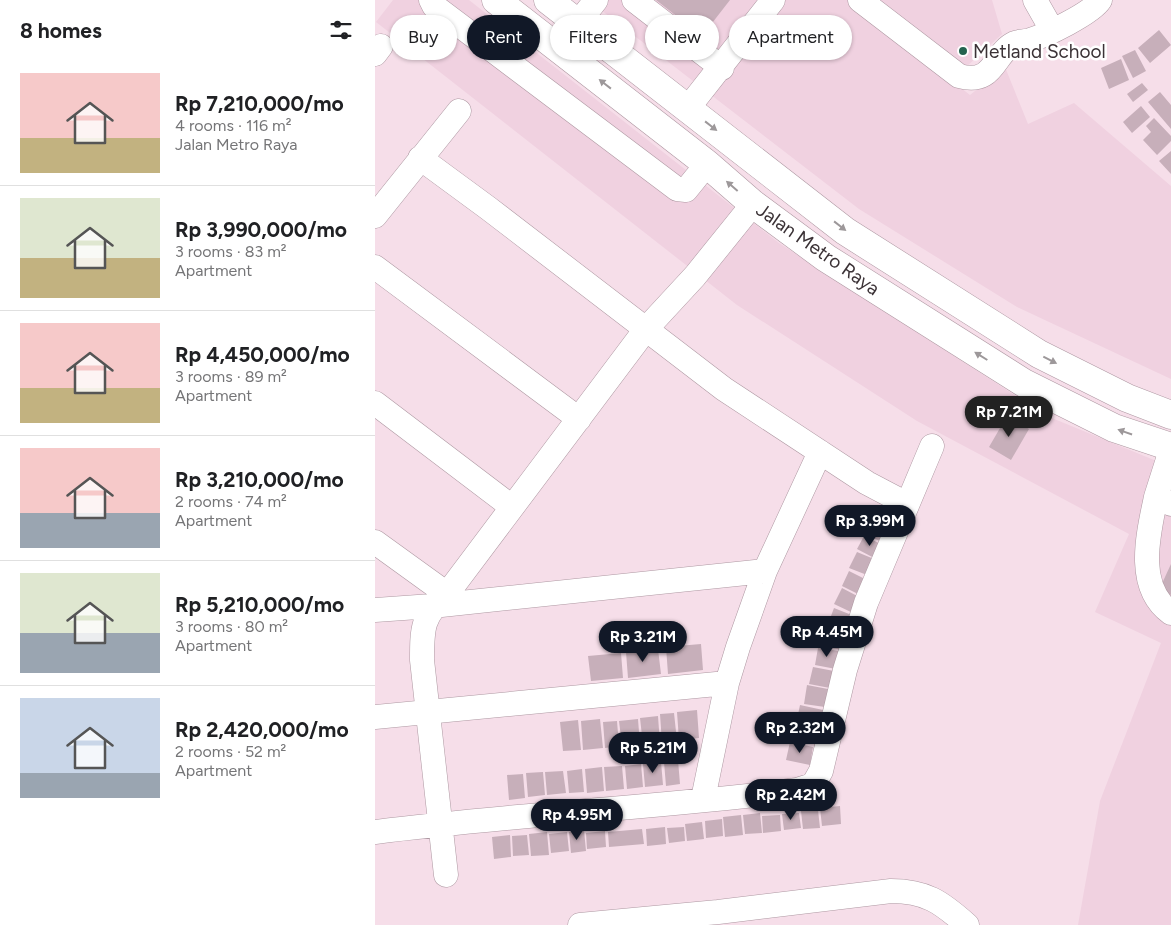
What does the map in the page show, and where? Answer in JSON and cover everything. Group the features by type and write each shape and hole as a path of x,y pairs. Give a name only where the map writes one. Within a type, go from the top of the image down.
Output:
{"main road":[{"name":"Jalan Metro Raya","path":"496,0 707,164 753,204 826,258 1024,383 1114,428 1171,449"},
{"name":"Jalan Metro Raya","path":"548,0 567,15"},
{"name":"Jalan Metro Raya","path":"625,60 845,231 1039,354 1127,398 1171,415"}],"street":[{"path":"431,0 433,6 677,190 686,190 707,164"},
{"path":"584,15 596,0"},
{"path":"634,0 722,68"},
{"path":"688,108 722,68 773,0"},
{"path":"860,0 959,76 968,79 985,74 1008,47 1052,30 1084,13 1100,0"},
{"path":"1035,0 1052,30"},
{"path":"375,216 459,110"},
{"path":"420,158 731,394 867,483 907,504"},
{"path":"446,875 427,712 422,642 423,628 440,600 646,329 695,276 753,204"},
{"path":"375,267 579,419"},
{"path":"375,403 512,507"},
{"path":"375,832 439,824 666,804 797,790 813,785 818,779 845,670 866,603 932,446"},
{"path":"1171,449 1163,500 1149,528 1148,580 1161,606 1171,613"},
{"path":"703,799 727,683 765,571 820,452"},
{"path":"375,542 440,600"},
{"path":"375,610 440,600 765,571"},
{"path":"375,717 727,683"},
{"path":"580,925 718,912 891,890 912,891 933,898 967,925"}],"shaded area":[{"path":"393,0 469,0 488,15 467,15 467,60 540,60 540,56 779,243 1047,416 1171,467 1171,925 1078,925 1100,801 1161,643 1095,612 1129,534 917,421 737,305 424,60 457,60 457,15 390,15 390,33 376,22"},
{"path":"588,0 848,0 970,95 1005,67 1028,124 1074,103 1171,186 1171,379 1017,307 859,209 666,60 719,60 719,15 645,15 645,44 635,36 635,15 607,15"},
{"name":"Metland School","path":"878,0 992,0 1002,34 965,68"}],"building":[{"path":"656,0 730,0 718,15 675,15"},
{"path":"1159,30 1171,45 1150,63 1138,48"},
{"path":"1135,50 1146,71 1133,78 1122,56"},
{"path":"1121,59 1129,80 1109,89 1101,68"},
{"path":"1142,83 1148,90 1133,102 1127,94"},
{"path":"1160,92 1171,105 1171,129 1148,102"},
{"path":"1141,106 1150,117 1132,133 1123,122"},
{"path":"1154,118 1171,136 1171,141 1157,155 1143,140 1151,132 1146,126"},
{"path":"1171,151 1171,174 1159,161"},
{"path":"1007,416 1029,429 1011,460 989,447"},
{"path":"872,516 891,524 882,542 864,534"},
{"path":"864,536 883,545 876,559 857,549"},
{"path":"857,552 874,559 867,575 849,568"},
{"path":"1171,564 1171,595 1159,590"},
{"path":"849,571 867,580 860,595 842,586"},
{"path":"842,588 861,598 853,613 834,604"},
{"path":"834,608 854,616 848,632 828,624"},
{"path":"822,630 846,634 843,650 819,646"},
{"path":"701,644 703,670 668,674 666,647"},
{"path":"818,648 839,651 836,669 815,665"},
{"path":"658,649 661,674 628,678 626,652"},
{"path":"621,653 623,678 591,681 588,656"},
{"path":"813,667 834,671 830,688 809,684"},
{"path":"807,685 828,689 825,707 804,704"},
{"path":"800,705 823,710 820,728 796,724"},
{"path":"697,710 699,738 679,740 677,712"},
{"path":"674,713 677,741 662,743 660,714"},
{"path":"658,716 660,744 643,745 640,718"},
{"path":"600,719 603,748 583,750 581,721"},
{"path":"638,719 640,745 622,746 619,721"},
{"path":"578,720 581,750 563,751 560,722"},
{"path":"617,721 619,746 605,748 603,722"},
{"path":"793,725 817,729 814,744 791,740"},
{"path":"790,742 813,747 810,765 786,760"},
{"path":"678,760 680,784 666,786 664,762"},
{"path":"661,762 663,785 645,787 643,764"},
{"path":"641,764 643,787 627,789 625,766"},
{"path":"622,766 624,789 606,791 604,767"},
{"path":"602,767 604,791 587,793 585,769"},
{"path":"582,769 584,792 569,793 567,771"},
{"path":"563,771 566,793 547,795 545,772"},
{"path":"543,772 545,795 528,797 526,773"},
{"path":"523,774 525,798 509,800 507,775"},
{"path":"840,806 841,824 822,826 820,808"},
{"path":"818,810 820,828 803,829 801,811"},
{"path":"760,813 762,833 745,834 743,815"},
{"path":"799,813 801,828 784,830 782,814"},
{"path":"741,815 743,835 725,837 723,817"},
{"path":"780,815 781,831 763,833 762,816"},
{"path":"722,819 723,836 706,838 705,821"},
{"path":"702,822 704,839 687,841 685,824"},
{"path":"665,827 666,844 647,846 646,829"},
{"path":"684,827 685,841 669,843 667,828"},
{"path":"642,829 644,844 609,847 608,832"},
{"path":"584,830 586,851 571,853 569,832"},
{"path":"605,831 606,847 587,849 586,833"},
{"path":"547,832 549,855 531,856 529,834"},
{"path":"567,832 569,851 551,853 549,834"},
{"path":"510,835 511,857 494,859 492,837"},
{"path":"527,835 529,855 513,856 512,836"}],"place":[{"name":"Metland School","path":"963,51"}]}
